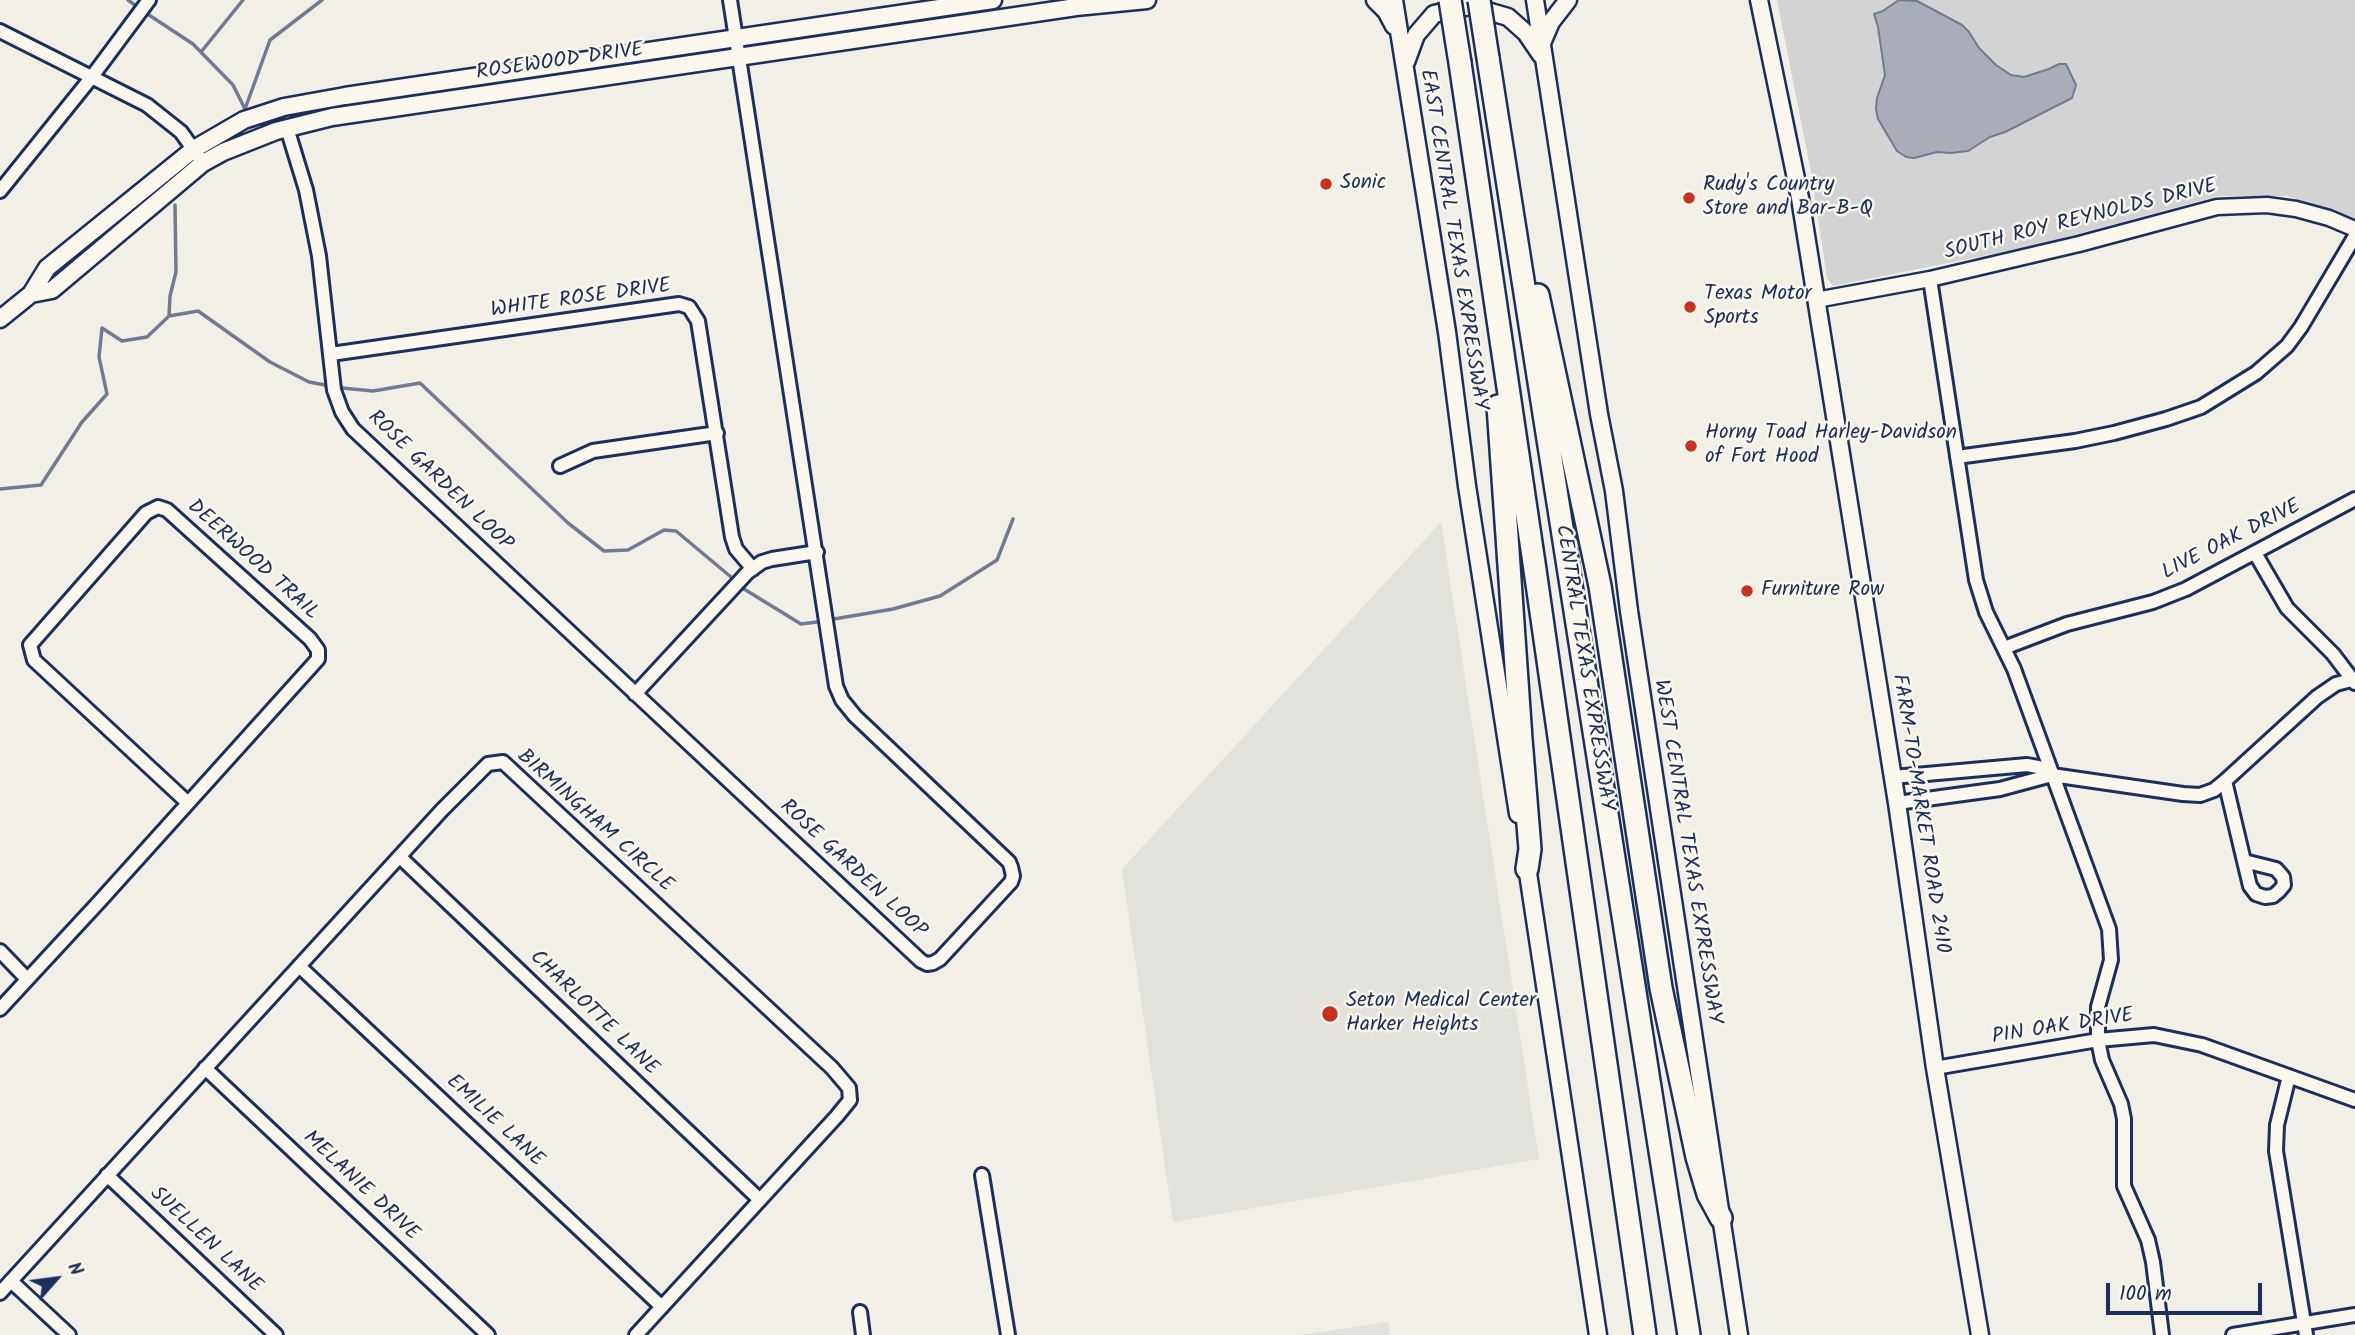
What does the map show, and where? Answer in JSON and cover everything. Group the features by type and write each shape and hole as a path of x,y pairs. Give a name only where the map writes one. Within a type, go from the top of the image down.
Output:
{"highway":[{"name":"CENTRAL TEXAS EXPRESSWAY","path":"1450,0 1645,1335"},
{"name":"CENTRAL TEXAS EXPRESSWAY","path":"1479,0 1689,1335"},
{"path":"1514,224 1531,260 1600,586 1661,988 1683,1095 1708,1194 1721,1218"},
{"path":"1502,352 1497,385 1530,849 1527,869"}],"main road":[{"name":"ROSEWOOD DRIVE","path":"0,319 31,294 47,268 194,149 244,120 284,107 993,0"},
{"name":"ROSEWOOD DRIVE","path":"31,294 52,290 203,163 223,152 287,128 332,117 1076,7 1147,0"},
{"path":"1375,0 1386,11 1400,36"},
{"name":"EAST CENTRAL TEXAS EXPRESSWAY","path":"1394,0 1447,332 1467,485 1527,869"},
{"path":"1535,0 1544,60"},
{"path":"1542,43 1551,22 1568,0"},
{"name":"FARM-TO-MARKET ROAD 2410","path":"1758,3 1793,159 1897,803 1935,1068 1980,1335"},
{"path":"1404,65 1416,35 1434,13 1470,6 1508,17 1526,33 1544,60"},
{"name":"WEST CENTRAL TEXAS EXPRESSWAY","path":"1544,60 1593,376 1614,491 1629,611 1739,1335"},
{"path":"1527,869 1598,1335"}],"street":[{"path":"0,191 91,78 149,0"},
{"name":"ROSE GARDEN LOOP","path":"287,128 309,204 319,256 334,390 342,412 353,429 927,964 940,958 1011,882 1011,867 1009,862 855,716 842,700 833,672 817,552 730,0"},
{"path":"0,31 148,105 181,132 203,163"},
{"name":"SOUTH ROY REYNOLDS DRIVE","path":"1816,300 1930,279 2079,244 2217,207 2267,205 2296,209 2355,229"},
{"path":"1957,457 2114,433 2166,419 2212,400 2256,373 2287,345 2301,327 2355,236"},
{"path":"1930,279 1976,580 1986,612 2014,669 2109,929 2111,960 2098,1007 2098,1040 2102,1060 2121,1104 2124,1119 2124,1186 2148,1240 2162,1335"},
{"name":"WHITE ROSE DRIVE","path":"331,354 679,304 689,306 698,321 732,537 736,549 753,569"},
{"path":"560,466 593,451 717,433"},
{"name":"LIVE OAK DRIVE","path":"2004,648 2067,624 2153,602 2186,589 2355,499"},
{"name":"DEERWOOD TRAIL","path":"0,1009 188,803 318,659 318,650 310,639 167,510 158,507 146,513 30,645 34,660 188,803"},
{"path":"635,694 753,569 772,559 817,552"},
{"path":"1893,778 2027,765 2038,767 2052,775 2183,794 2200,794 2214,790 2317,696 2336,684 2354,681 2333,653 2287,608 2255,553"},
{"name":"BIRMINGHAM CIRCLE","path":"0,1293 477,774 488,764 503,762 832,1068 849,1088 850,1100 662,1307 642,1333"},
{"path":"1897,803 2000,789 2052,775"},
{"path":"2225,781 2244,861"},
{"name":"CHARLOTTE LANE","path":"400,857 760,1200"},
{"path":"0,951 27,979"},
{"name":"EMILIE LANE","path":"299,966 662,1307"},
{"name":"PIN OAK DRIVE","path":"1935,1068 2132,1035 2173,1037 2355,1100"},
{"name":"MELANIE DRIVE","path":"205,1068 488,1335"},
{"path":"2289,1076 2277,1125 2276,1151 2305,1329"},
{"name":"SUELLEN LANE","path":"107,1175 276,1335"},
{"path":"982,1175 1008,1335"},
{"path":"11,1281 69,1335"},
{"path":"860,1312 863,1335"},
{"path":"2233,1335 2305,1329 2355,1315"}],"shaded area":[{"path":"1777,0 2355,0 2355,218 2287,196 2218,196 2033,246 1833,286 1827,278 1811,172"},
{"path":"1899,0 1917,1 1962,25 1979,48 2011,75 2024,77 2066,64 2076,85 2072,98 1990,137 1968,151 1906,157 1897,151 1878,119 1876,109 1885,75 1874,14"},
{"name":"Seton Medical Center Harker Heights","path":"1441,522 1539,1159 1173,1222 1122,869"},
{"path":"1388,1322 1390,1335 1301,1335"}],"waterway":[{"path":"128,0 135,5"},
{"path":"201,52 243,0"},
{"path":"245,109 270,40 322,0"},
{"path":"149,15 193,44 233,85 245,109"},
{"path":"0,489 41,485 82,422 107,394 99,357 102,328 122,341 147,337 169,316 170,296 176,272 175,205"},
{"path":"169,316 198,311 270,362 309,382 325,385"},
{"path":"342,388 373,391 420,383 568,523 604,551 628,550 664,530 676,531 731,577"},
{"path":"834,619 893,609 940,596 997,560 1013,519"},
{"path":"744,589 801,624 817,622"}],"place":[{"name":"Sonic","path":"1326,184"},
{"name":"Rudy's Country Store and Bar-B-Q","path":"1689,198"},
{"name":"Texas Motor Sports","path":"1690,307"},
{"name":"Horny Toad Harley-Davidson of Fort Hood","path":"1691,446"},
{"name":"Furniture Row","path":"1747,591"},
{"name":"Seton Medical Center Harker Heights","path":"1330,1014"}]}
